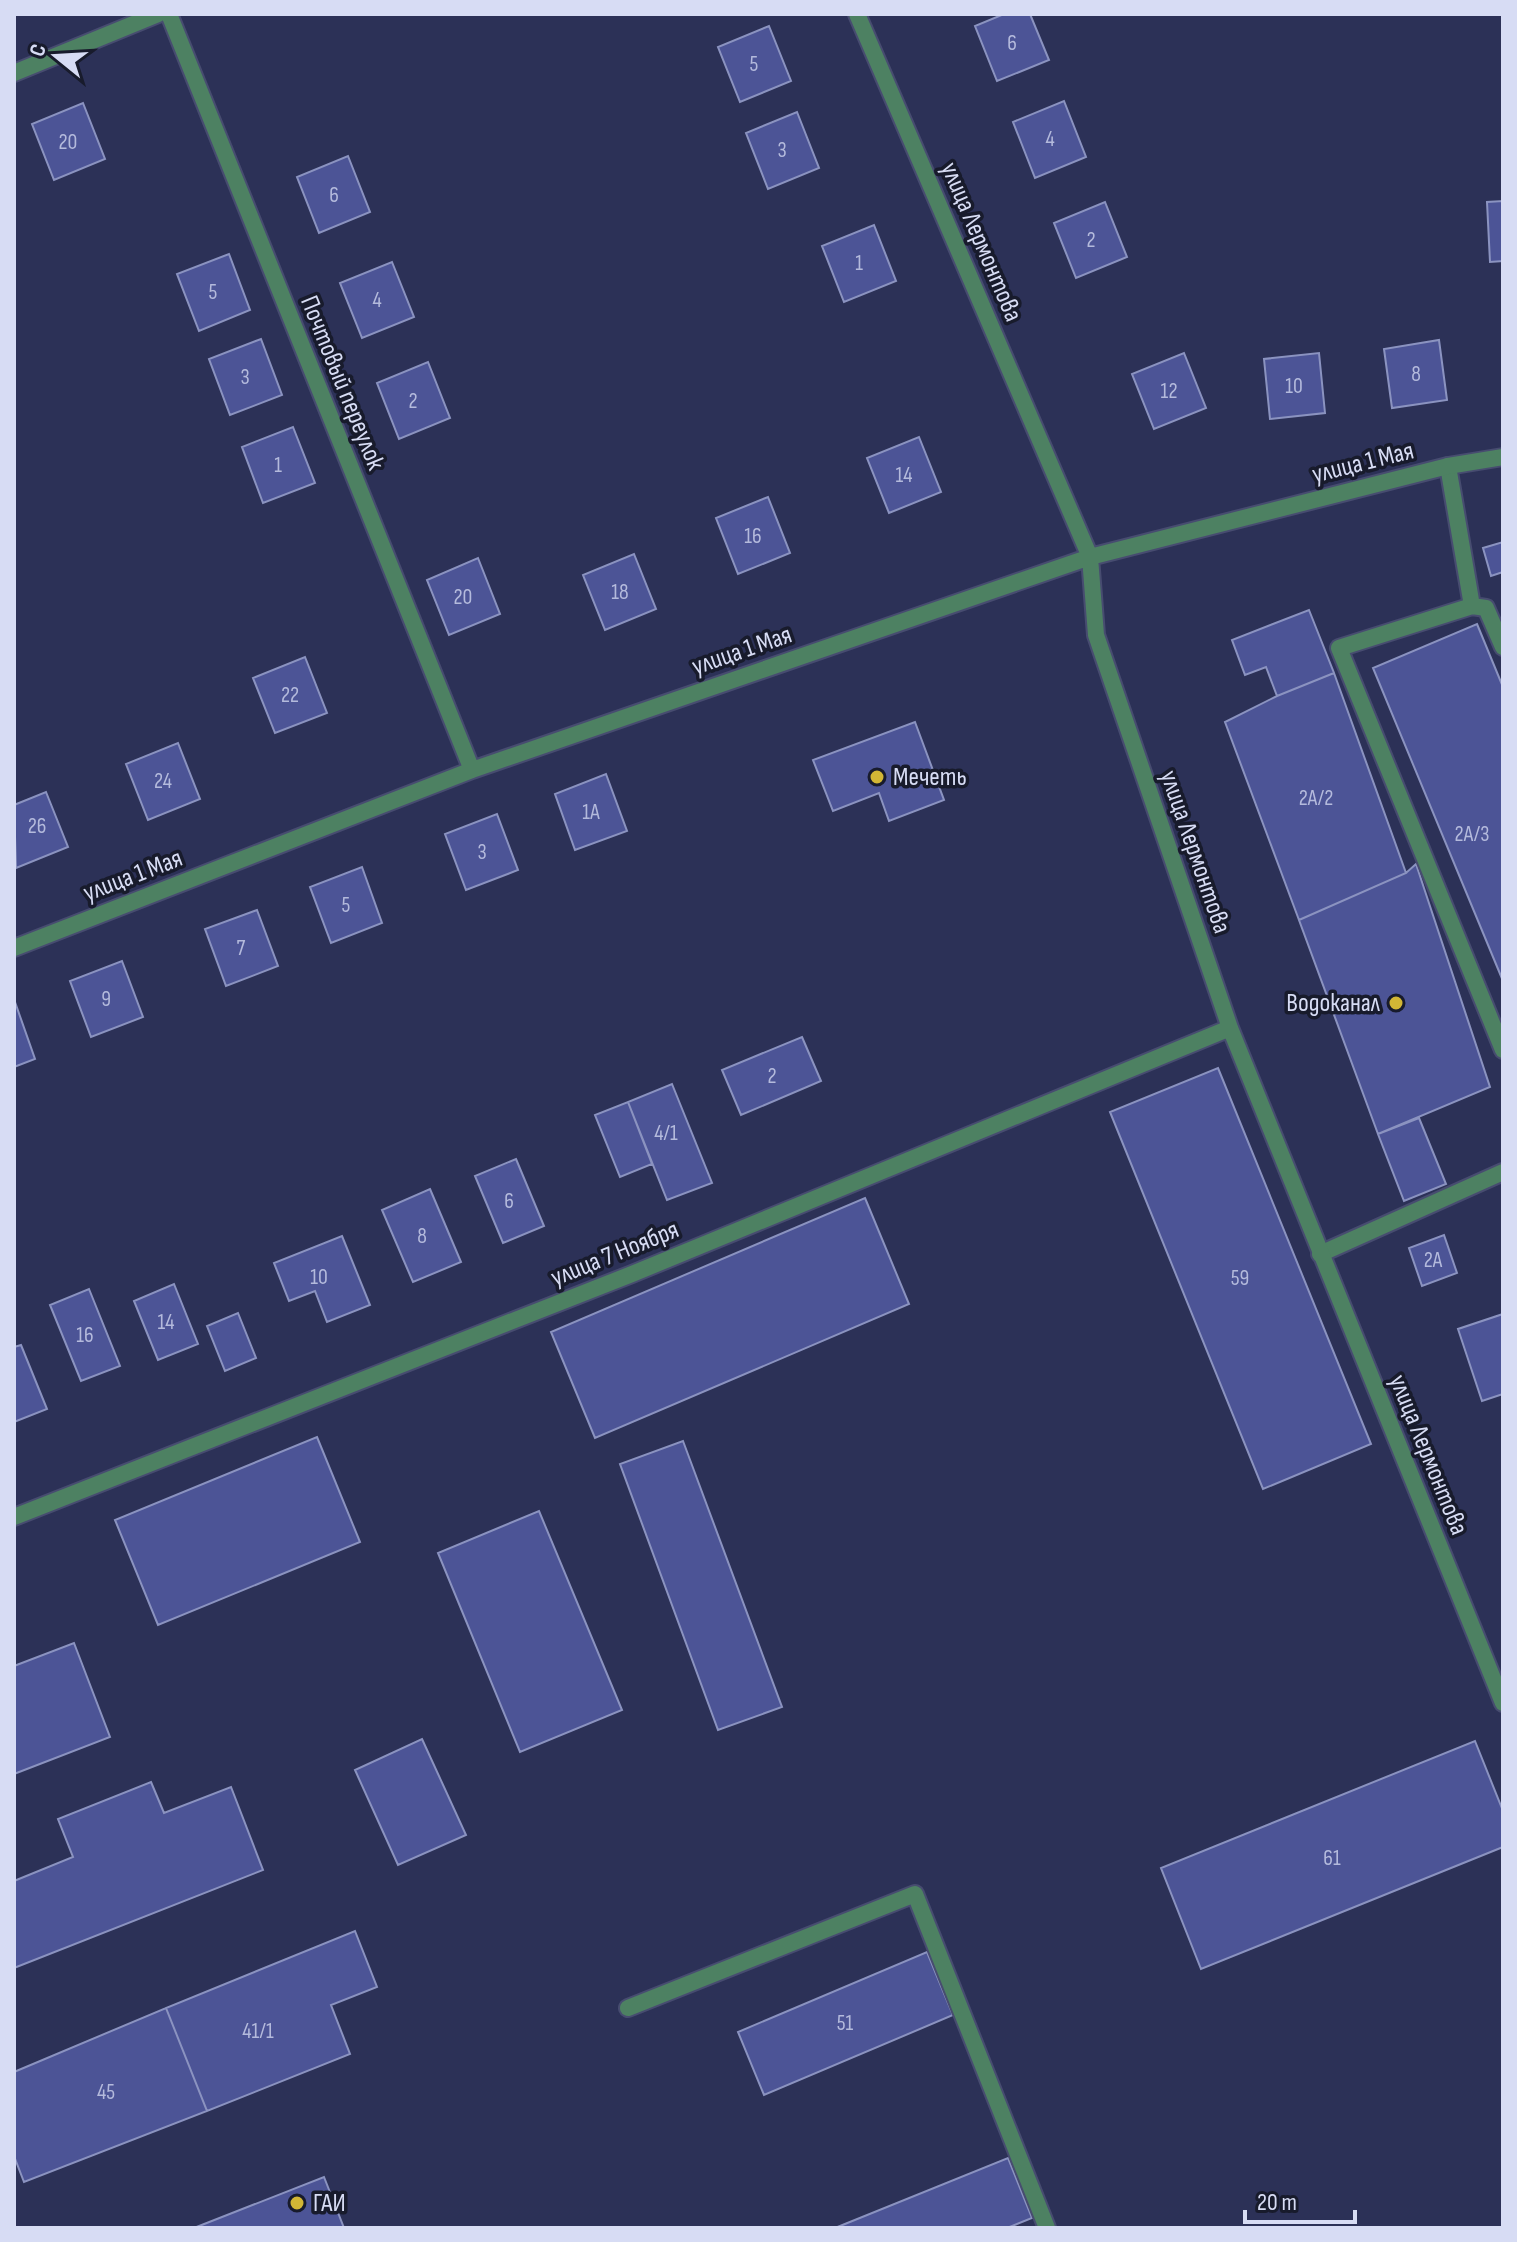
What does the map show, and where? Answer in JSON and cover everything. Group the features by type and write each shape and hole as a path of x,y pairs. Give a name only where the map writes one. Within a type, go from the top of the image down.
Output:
{"street":[{"path":"14,73 158,14"},
{"name":"Почтовый переулок","path":"169,14 472,770"},
{"name":"улица Лермонтова","path":"857,14 1090,557 1096,635 1230,1028 1503,1703"},
{"name":"улица 1 Мая","path":"14,948 472,770 1090,557 1448,466 1503,457"},
{"path":"1448,466 1472,606"},
{"path":"1503,647 1486,608 1472,606 1339,648 1503,1049"},
{"name":"улица 7 Ноября","path":"14,1517 632,1274 1230,1028"},
{"path":"1320,1254 1503,1172"},
{"path":"628,2008 915,1894 1047,2228"}],"building":[{"path":"1004,14 1030,14 1049,60 997,81 975,26"},
{"path":"769,26 791,81 740,102 718,47"},
{"path":"1064,101 1086,157 1035,178 1013,122"},
{"path":"83,103 105,159 54,180 32,124"},
{"path":"797,112 819,168 768,189 746,133"},
{"path":"348,156 370,212 319,233 297,177"},
{"path":"1503,201 1503,261 1490,262 1487,202"},
{"path":"1105,202 1127,257 1076,278 1054,223"},
{"path":"874,225 896,281 844,302 822,246"},
{"path":"229,254 250,310 199,331 177,274"},
{"path":"392,262 414,317 362,338 340,283"},
{"path":"261,339 282,395 230,415 209,359"},
{"path":"1439,340 1447,400 1392,408 1384,349"},
{"path":"1184,353 1206,408 1154,429 1132,374"},
{"path":"1319,353 1325,413 1270,419 1264,359"},
{"path":"428,362 450,418 399,439 377,383"},
{"path":"293,427 315,483 263,503 242,447"},
{"path":"919,437 941,492 889,513 867,458"},
{"path":"768,497 790,553 738,574 716,518"},
{"path":"1503,542 1503,572 1491,576 1483,548"},
{"path":"634,554 656,609 605,630 583,575"},
{"path":"478,558 500,614 449,635 427,580"},
{"path":"1309,610 1334,673 1277,696 1266,667 1245,675 1232,640"},
{"path":"1477,624 1503,687 1503,981 1373,668"},
{"path":"305,657 327,713 275,733 253,678"},
{"path":"1334,673 1406,873 1299,920 1225,722"},
{"name":"Мечеть","path":"915,722 944,800 889,821 879,793 833,811 813,760"},
{"path":"178,743 200,799 148,820 126,764"},
{"path":"606,774 627,831 575,850 555,794"},
{"path":"46,792 68,847 16,868 14,805"},
{"path":"497,814 518,870 466,890 445,834"},
{"name":"Водоканал","path":"1416,864 1490,1087 1378,1134 1299,920 1406,873"},
{"path":"362,867 382,923 331,943 310,887"},
{"path":"257,910 278,966 226,986 205,929"},
{"path":"122,961 143,1017 91,1037 70,981"},
{"path":"14,1003 35,1059 14,1067"},
{"path":"802,1037 821,1081 741,1115 722,1070"},
{"path":"1218,1068 1371,1444 1263,1489 1110,1112"},
{"path":"672,1084 712,1183 667,1200 628,1102"},
{"path":"628,1102 652,1164 620,1177 595,1115"},
{"path":"1419,1118 1446,1184 1404,1201 1378,1134"},
{"path":"516,1159 544,1226 503,1243 475,1176"},
{"path":"430,1189 461,1262 413,1282 382,1210"},
{"path":"865,1198 909,1304 595,1438 551,1332"},
{"path":"1444,1235 1457,1273 1422,1286 1409,1248"},
{"path":"342,1236 370,1305 327,1322 315,1291 289,1301 274,1263"},
{"path":"174,1284 198,1344 158,1360 134,1301"},
{"path":"89,1289 120,1366 81,1381 50,1305"},
{"path":"238,1313 256,1358 225,1371 207,1326"},
{"path":"1503,1314 1503,1394 1482,1401 1458,1329"},
{"path":"21,1345 47,1409 14,1422 14,1347"},
{"path":"317,1437 360,1542 158,1625 115,1520"},
{"path":"683,1441 782,1707 718,1730 620,1464"},
{"path":"539,1511 622,1710 520,1752 438,1553"},
{"path":"74,1643 110,1737 14,1774 14,1666"},
{"path":"422,1739 466,1835 398,1865 355,1770"},
{"path":"1475,1741 1503,1811 1503,1847 1201,1969 1161,1868"},
{"path":"151,1782 164,1813 231,1787 263,1870 14,1968 14,1881 73,1857 58,1819"},
{"path":"355,1931 377,1987 331,2005 350,2054 207,2111 166,2008"},
{"path":"927,1952 953,2015 764,2095 738,2032"},
{"path":"166,2008 207,2111 24,2182 14,2156 14,2072"},
{"path":"1008,2158 1032,2218 1007,2228 835,2228"},
{"name":"ГАИ","path":"324,2177 344,2228 194,2228"}],"place":[{"name":"Мечеть","path":"877,777"},
{"name":"Водоканал","path":"1396,1003"},
{"name":"ГАИ","path":"297,2203"}]}
